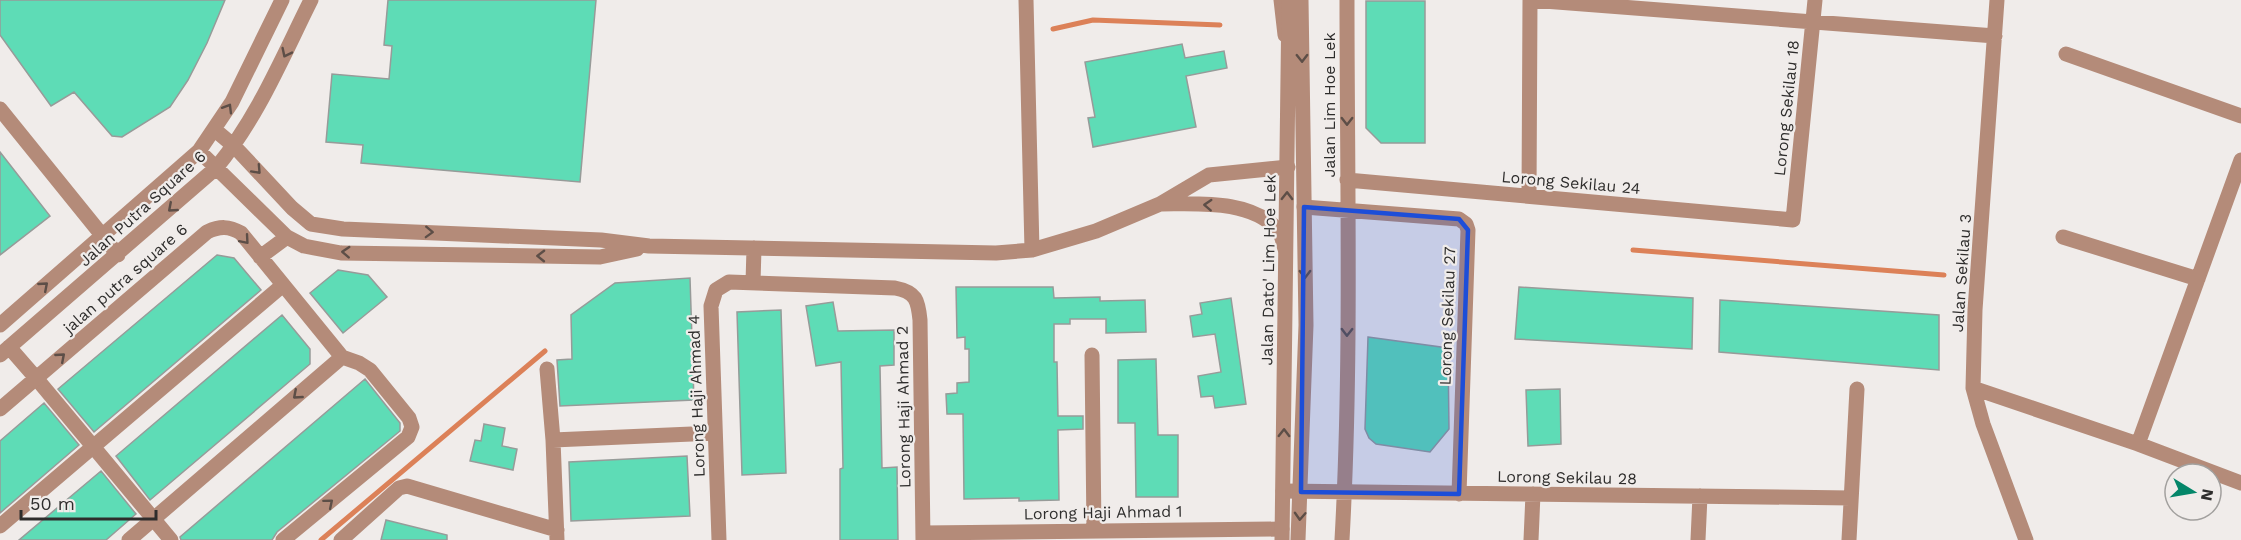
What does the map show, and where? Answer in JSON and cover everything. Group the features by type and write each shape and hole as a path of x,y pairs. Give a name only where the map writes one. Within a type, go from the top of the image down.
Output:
{"street":[{"name":"Jalan Putra Square 6","path":"0,324 199,151 232,102 282,0"},
{"name":"Jalan Putra Square 6","path":"5,351 216,168 234,146 260,106 311,0"},
{"path":"1026,0 1032,250"},
{"path":"1281,0 1281,17 1289,59"},
{"name":"Jalan Dato' Lim Hoe Lek","path":"1282,534 1288,167 1288,0"},
{"path":"1298,540 1306,326 1301,0"},
{"name":"Jalan Lim Hoe Lek","path":"1347,0 1348,210"},
{"path":"1529,196 1531,0 1995,36"},
{"name":"Lorong Sekilau 18","path":"1793,220 1815,0"},
{"name":"Jalan Sekilau 3","path":"1997,0 1975,310 1973,388 1987,434 2026,540"},
{"path":"2066,54 2241,116"},
{"path":"0,109 118,255"},
{"path":"215,130 234,146 292,208 311,224 343,229 601,240 649,246 996,253 1032,250 1096,231 1160,204 1209,175 1288,167"},
{"path":"199,151 287,237 304,246 341,253 600,257 649,246"},
{"path":"2138,444 2241,160"},
{"name":"Lorong Sekilau 24","path":"1347,180 1793,220"},
{"path":"1160,204 1211,204 1238,209 1263,219 1280,233 1286,253"},
{"name":"Lorong Sekilau 27","path":"1304,207 1459,219 1466,224 1468,230 1459,494"},
{"path":"1342,540 1345,492 1348,210"},
{"name":"jalan putra square 6","path":"0,409 207,232 216,227 233,228 241,233 342,357"},
{"path":"260,257 287,237"},
{"path":"2063,237 2199,279"},
{"path":"753,248 753,283"},
{"name":"Lorong Haji Ahmad 4","path":"719,540 711,306 716,291 729,282 895,288"},
{"path":"0,526 283,285"},
{"name":"Lorong Haji Ahmad 2","path":"895,288 914,295 920,320 923,536"},
{"path":"5,351 36,378 171,540"},
{"path":"1092,355 1094,530"},
{"path":"129,540 342,357 359,363 370,370 409,418 412,427 408,437 284,540"},
{"path":"341,540 399,488 407,486 557,535 547,369"},
{"path":"1973,388 2138,444 2241,483"},
{"path":"1849,540 1857,389"},
{"path":"553,440 715,433"},
{"name":"Lorong Sekilau 28","path":"1283,492 1851,498"},
{"path":"1531,540 1533,494"},
{"path":"1698,540 1700,496"},
{"name":"Lorong Haji Ahmad 1","path":"923,536 1007,536 1094,530 1282,534"}],"highlighted area":[{"path":"1304,207 1459,219 1468,230 1459,494 1301,492"}],"building":[{"path":"0,0 225,0 188,80 170,107 122,137 112,136 74,92 51,106 0,35"},
{"path":"388,0 596,0 580,182 361,163 363,145 326,142 332,74 389,79 392,46 384,45"},
{"path":"1366,1 1425,1 1425,143 1381,143 1366,128"},
{"path":"1182,44 1185,58 1224,51 1227,68 1186,76 1196,127 1093,147 1088,118 1095,117 1085,62"},
{"path":"0,152 50,216 0,255"},
{"path":"217,255 234,258 261,290 94,432 58,389"},
{"path":"338,270 368,275 387,297 343,333 310,293"},
{"path":"690,278 694,400 560,406 557,360 572,359 571,315 615,283"},
{"path":"956,287 1053,287 1054,298 1100,297 1100,301 1145,300 1146,332 1106,333 1106,319 1070,319 1070,324 1054,324 1058,416 1083,416 1083,429 1058,430 1059,500 964,499 963,414 947,414 946,394 957,393 957,383 969,382 969,349 965,349 965,337 957,338"},
{"path":"1519,287 1693,298 1692,349 1515,339"},
{"path":"1231,298 1246,404 1215,408 1213,396 1201,397 1198,376 1221,372 1215,334 1193,337 1190,316 1202,314 1200,303"},
{"path":"1720,300 1939,315 1939,370 1719,352"},
{"path":"833,302 838,331 894,330 894,365 880,366 882,468 897,467 898,540 840,540 840,469 843,468 841,362 816,366 806,306"},
{"path":"781,310 786,473 742,475 737,312"},
{"path":"282,315 310,349 310,364 150,500 116,456"},
{"path":"1368,337 1448,348 1449,429 1430,452 1376,444 1369,438 1365,429"},
{"path":"1156,359 1158,435 1178,435 1178,497 1136,497 1135,423 1118,423 1118,360"},
{"path":"365,379 400,423 400,431 277,532 272,540 181,540 180,537"},
{"path":"1560,389 1561,444 1528,446 1526,390"},
{"path":"44,403 79,445 0,513 0,441"},
{"path":"484,424 505,428 502,446 517,449 513,470 470,461 475,440 481,441"},
{"path":"687,456 690,516 571,521 569,462"},
{"path":"101,471 136,514 106,540 19,540"},
{"path":"386,520 447,535 447,540 381,540"}],"waterway":[{"path":"1053,29 1093,20 1220,25"},
{"path":"1633,250 1944,275"},
{"path":"321,540 545,351"}]}
